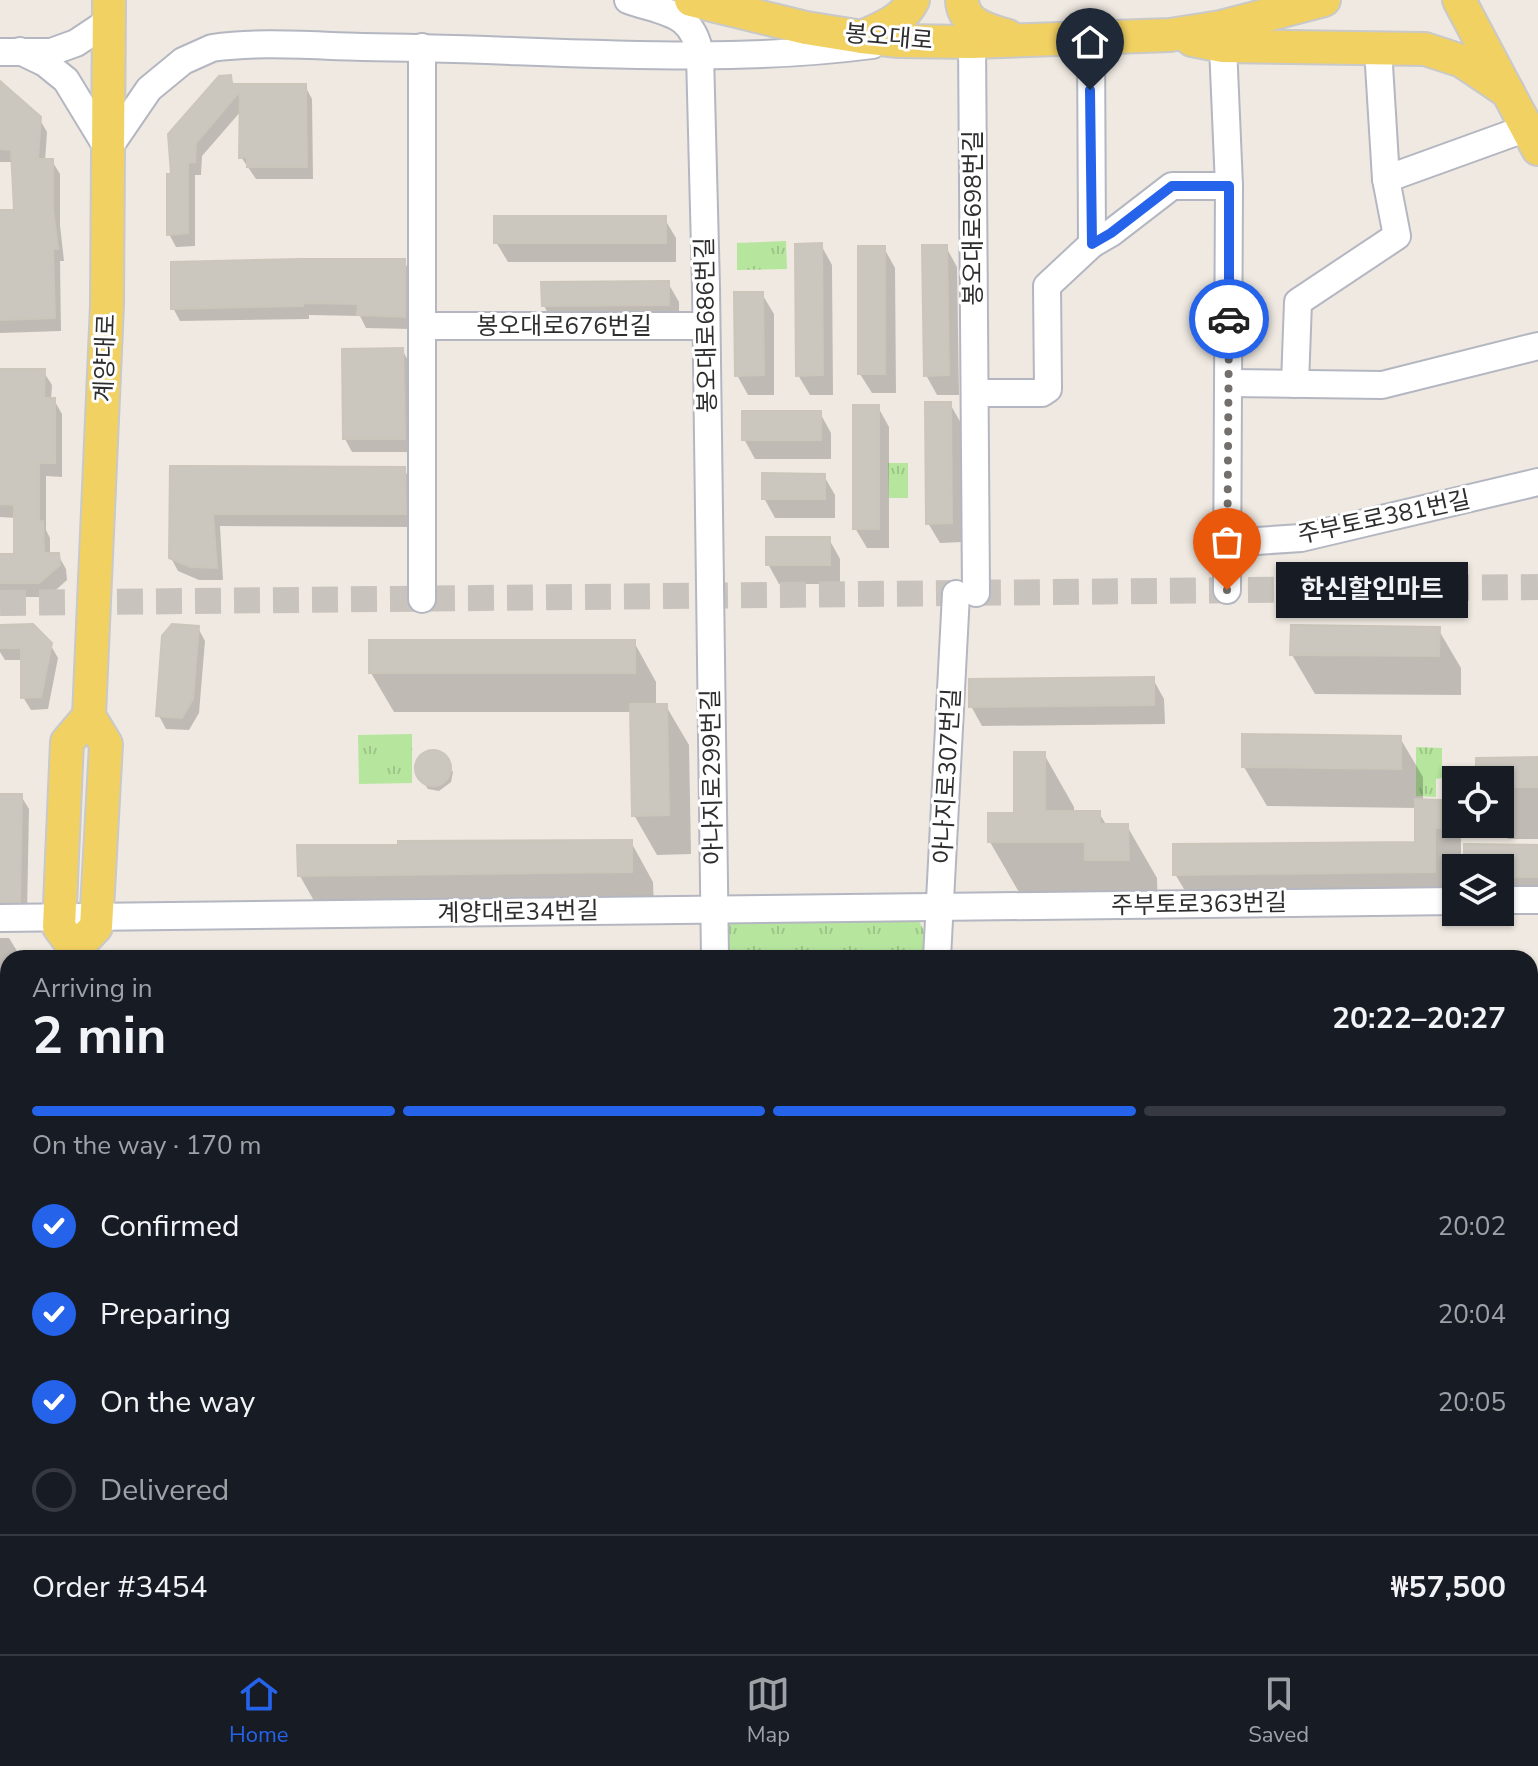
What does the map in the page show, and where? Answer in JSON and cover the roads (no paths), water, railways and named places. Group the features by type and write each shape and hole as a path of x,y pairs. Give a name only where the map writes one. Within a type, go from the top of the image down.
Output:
{"main road":[{"name":"봉오대로","path":"691,0 806,28 862,37 972,42 1170,35 1221,27 1324,0"},
{"path":"862,37 899,18 909,10 913,0"},
{"path":"962,0 967,16 979,27 1019,39"},
{"path":"1459,0 1532,138"},
{"name":"계양대로","path":"78,950 96,927 106,744 89,716 107,305 108,149 102,7"},
{"path":"1170,35 1223,46 1425,49 1462,61 1508,92"},
{"name":"계양대로","path":"73,950 59,927 67,742 89,716"}],"street":[{"path":"628,0 683,19 691,26 700,55"},
{"path":"10,52 51,52 76,43 102,7"},
{"path":"1091,37 1092,244"},
{"path":"10,52 45,63 66,80 108,149 149,89 183,61 212,48 422,47 700,55 809,53 899,41"},
{"name":"봉오대로698번길","path":"966,593 975,393 972,42"},
{"path":"1223,46 1229,186 1227,590"},
{"path":"422,47 422,599"},
{"path":"1295,384 1298,302 1397,236 1386,179 1378,49"},
{"name":"봉오대로686번길","path":"700,55 710,596"},
{"path":"1386,179 1532,138"},
{"path":"975,393 1042,393 1048,389 1047,286 1092,244 1172,186 1229,186"},
{"name":"봉오대로676번길","path":"422,326 706,326"},
{"path":"1228,383 1382,385 1538,346"},
{"name":"주부토로381번길","path":"1227,543 1301,538 1538,482"},
{"name":"아나지로307번길","path":"938,950 966,593"},
{"name":"아나지로299번길","path":"710,596 715,950"},
{"path":"1514,900 1538,900"},
{"name":"주부토로363번길","path":"941,907 1442,901"},
{"name":"계양대로34번길","path":"0,918 941,907"}],"tunnel":[{"path":"0,603 1538,587"}],"place":[{"name":"한신할인마트","path":"1227,590"}]}
